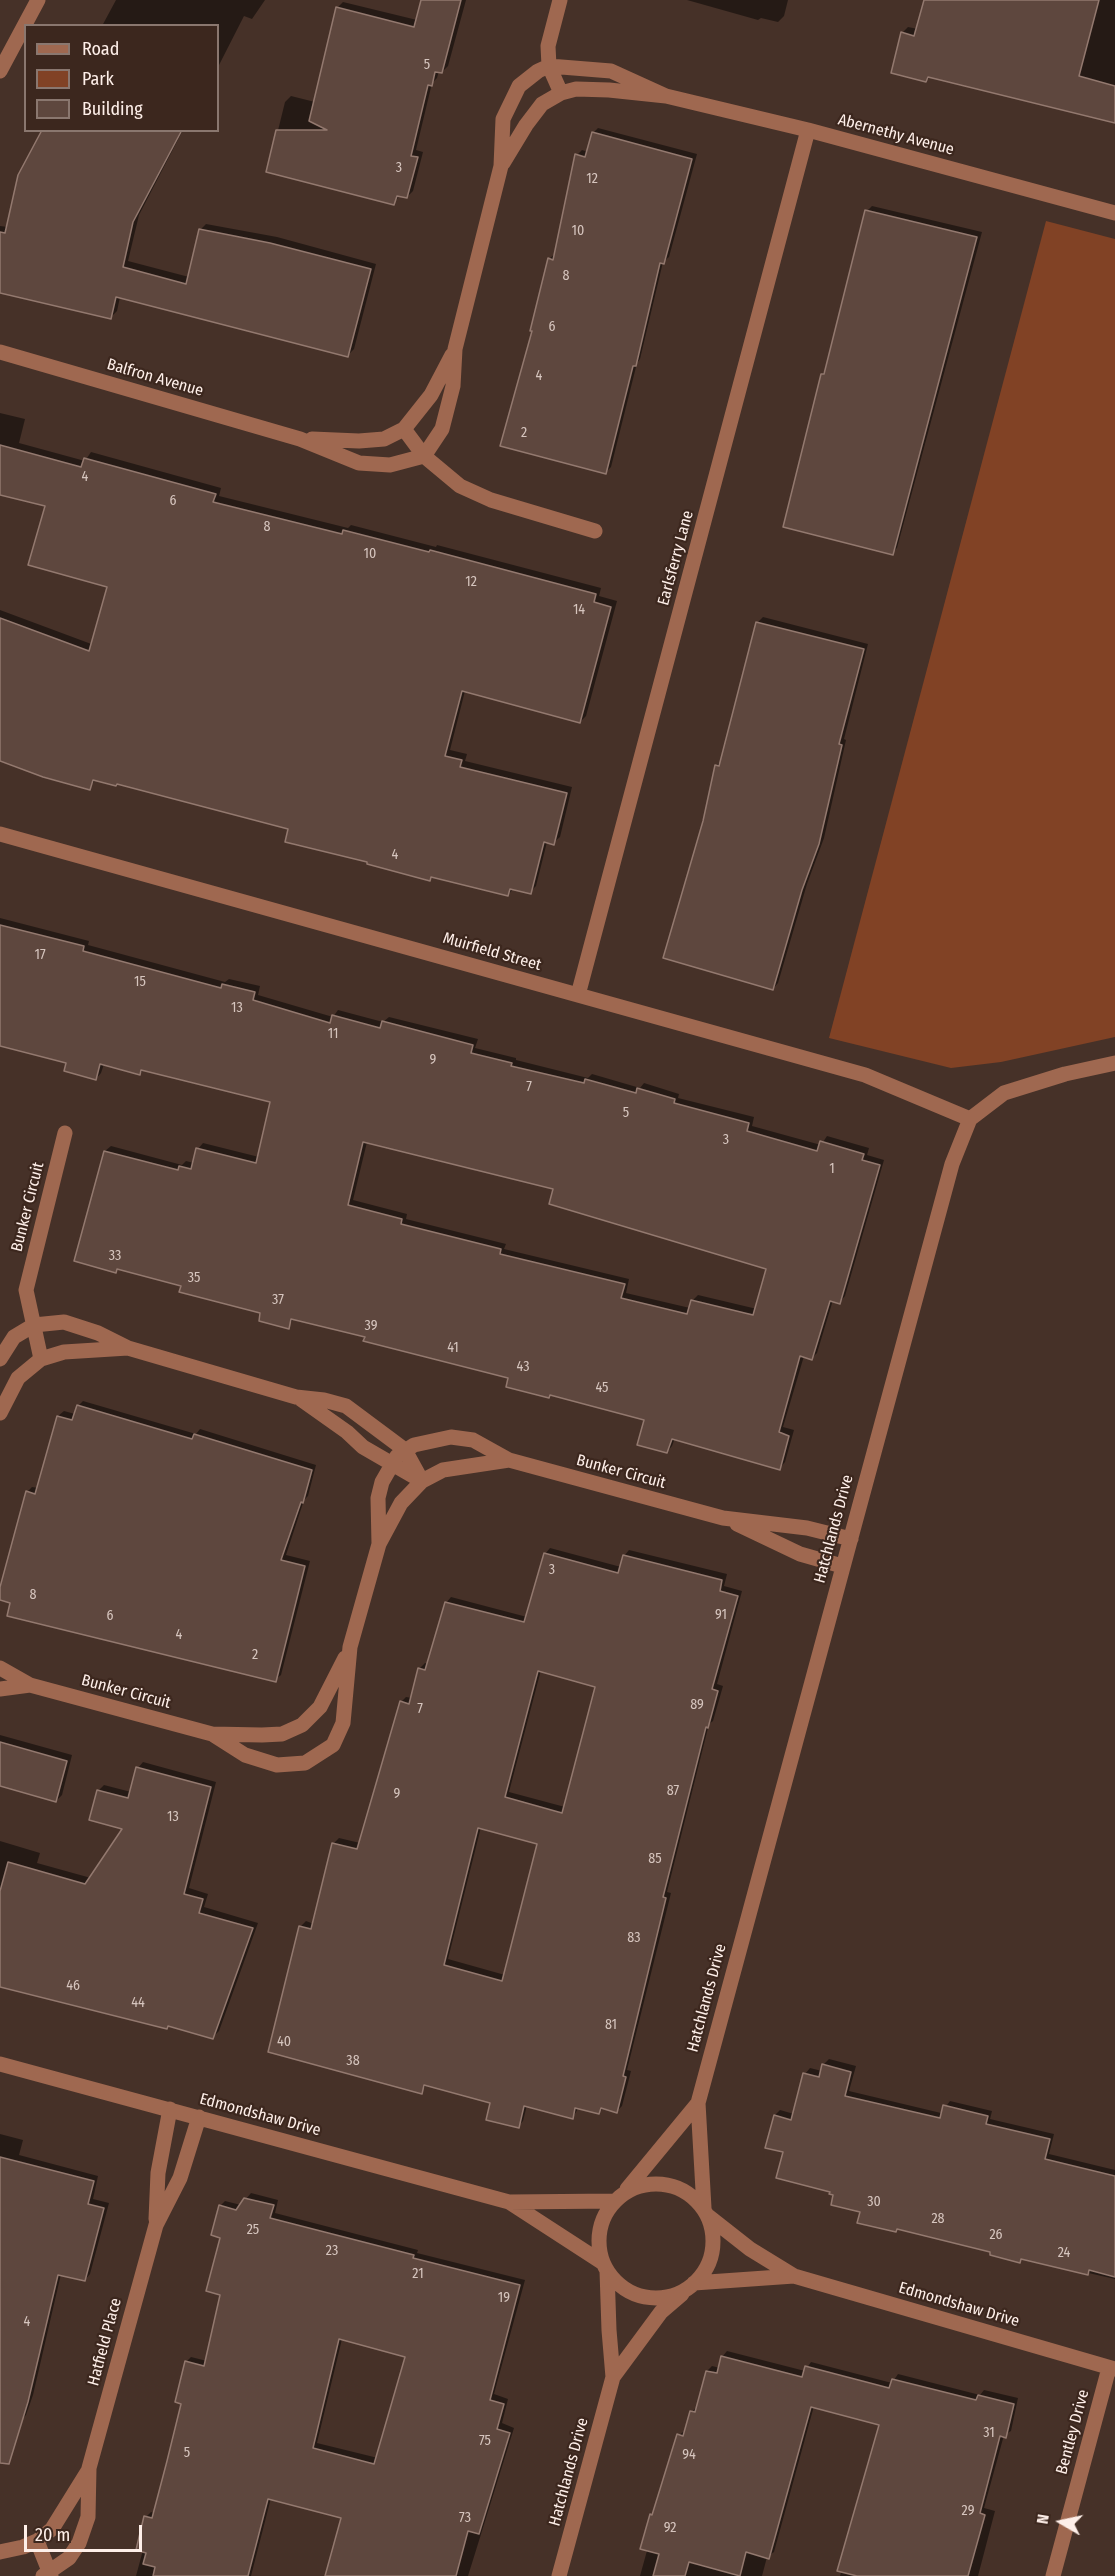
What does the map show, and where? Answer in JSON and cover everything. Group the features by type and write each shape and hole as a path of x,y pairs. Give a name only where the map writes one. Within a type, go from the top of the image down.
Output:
{"street":[{"path":"25,24 38,0"},
{"path":"560,0 548,46 549,66 561,93"},
{"path":"0,71 24,26"},
{"name":"Abernethy Avenue","path":"424,456 442,429 453,386 455,349 501,166 503,119 519,86 538,70 549,66 611,71 666,96"},
{"name":"Abernethy Avenue","path":"501,166 542,104 561,93 576,89 609,90 666,96 808,130 1115,213"},
{"name":"Earlsferry Lane","path":"578,995 808,130"},
{"name":"Abernethy Avenue","path":"404,429 431,395 455,349"},
{"name":"Balfron Avenue","path":"0,352 300,439 359,463 390,465 424,456"},
{"path":"404,429 424,456 460,486 491,500 595,531"},
{"name":"Balfron Avenue","path":"300,439 359,441 384,439 404,429"},
{"name":"Muirfield Street","path":"0,834 865,1075 970,1119"},
{"path":"970,1119 1004,1093 1065,1074 1115,1063"},
{"name":"Hatchlands Drive","path":"706,2212 698,2103 952,1164 970,1119"},
{"name":"Bunker Circuit","path":"41,1359 26,1290 65,1133"},
{"path":"0,1359 14,1337 34,1325 64,1323 98,1333 128,1348 296,1397 324,1400 346,1406 405,1450 422,1481"},
{"path":"0,1413 18,1378 41,1359 64,1352 128,1348"},
{"path":"296,1397 347,1432 363,1447 422,1481"},
{"name":"Bunker Circuit","path":"379,1544 378,1498 382,1482 397,1456 405,1450 430,1440 451,1437 473,1440 509,1460 723,1518 807,1528 851,1539"},
{"name":"Bunker Circuit","path":"212,1734 245,1755 277,1765 305,1763 333,1745 343,1723 350,1647 379,1544 401,1503 422,1481 443,1470 509,1460"},
{"name":"Bunker Circuit","path":"723,1518 800,1554 843,1566"},
{"name":"Bunker Circuit","path":"0,1668 30,1685 212,1734 282,1734 302,1725 320,1707 350,1647"},
{"name":"Bunker Circuit","path":"0,1689 30,1685"},
{"name":"Edmondshaw Drive","path":"0,2064 509,2202 619,2197"},
{"name":"Hatchlands Drive","path":"619,2197 698,2103"},
{"name":"Hatfield Place","path":"156,2225 158,2173 170,2109"},
{"name":"Hatfield Place","path":"37,2541 48,2575 69,2558 79,2543 88,2517 89,2468 156,2225 180,2178 199,2117"},
{"path":"658,2183 675,2187 691,2195 706,2212 713,2234 712,2252 706,2269 692,2286 673,2296 654,2298 636,2295 620,2285 605,2267 599,2246 600,2230 605,2214 619,2197 639,2186 658,2183"},
{"name":"Edmondshaw Drive","path":"509,2202 605,2267"},
{"name":"Edmondshaw Drive","path":"706,2212 750,2249 794,2276 1112,2368"},
{"name":"Hatchlands Drive","path":"559,2576 613,2378 605,2267"},
{"name":"Edmondshaw Drive","path":"692,2286 794,2276"},
{"name":"Hatchlands Drive","path":"613,2378 661,2312 692,2286"},
{"name":"Bentley Drive","path":"1053,2576 1112,2368"},
{"name":"Hatfield Place","path":"0,2552 37,2541 52,2529 89,2468"}],"green space":[{"path":"1046,221 1115,239 1115,1037 1001,1062 951,1068 829,1038"}],"building":[{"path":"421,0 461,0 442,73 435,72 432,86 428,85 411,156 418,157 407,198 397,196 394,205 266,172 276,130 327,130 309,121 336,7 414,27"},
{"path":"924,0 1099,0 1079,76 1115,86 1115,123 928,77 926,82 891,73 901,32 914,36"},
{"path":"41,132 181,132 133,222 123,267 186,284 199,229 270,243 371,269 348,357 116,297 111,319 0,293 0,232 5,233 18,175"},
{"path":"592,132 692,159 664,264 660,263 636,366 633,366 606,474 500,446 532,331 530,331 548,258 553,260 575,154 585,157"},
{"path":"865,210 977,237 893,555 783,527"},
{"path":"0,445 81,467 84,458 216,494 213,502 342,534 343,530 429,552 430,550 596,594 594,602 611,607 580,723 462,691 445,756 462,760 460,767 567,793 554,845 544,842 531,894 510,889 508,896 431,877 430,881 367,864 367,862 285,842 288,829 117,784 116,786 93,780 90,790 43,777 0,761 0,618 89,651 107,587 28,565 45,506 0,495"},
{"path":"756,622 864,649 839,744 842,745 819,844 802,890 773,990 663,958 703,821 715,765 719,766"},
{"path":"0,925 84,946 83,951 221,988 222,984 255,992 253,1000 330,1023 332,1015 380,1028 382,1021 473,1045 471,1053 512,1063 511,1066 584,1083 585,1079 636,1093 637,1088 675,1099 674,1103 749,1123 747,1131 817,1151 820,1141 864,1154 862,1160 880,1165 840,1304 830,1301 812,1360 800,1356 779,1432 789,1436 780,1470 672,1439 667,1453 637,1445 644,1420 550,1395 549,1398 506,1387 508,1378 363,1341 365,1337 291,1319 289,1329 259,1321 260,1313 179,1292 181,1286 117,1269 116,1273 74,1261 104,1151 178,1170 179,1166 191,1169 196,1148 256,1163 270,1102 141,1070 140,1075 100,1064 96,1080 64,1071 66,1063 0,1046","holes":["363,1142 553,1189 549,1204 766,1269 753,1315 691,1300 687,1314 621,1298 625,1284 500,1254 501,1249 401,1224 402,1219 348,1205"]},
{"path":"77,1405 192,1439 194,1434 312,1470 303,1503 301,1502 281,1560 305,1566 276,1682 7,1616 10,1603 0,1600 0,1587 26,1491 35,1494 57,1416 72,1420"},
{"path":"544,1553 618,1573 623,1555 722,1580 720,1591 738,1596 712,1689 718,1691 708,1728 706,1727 663,1897 666,1898 623,2076 626,2077 617,2113 601,2108 599,2114 575,2108 573,2119 524,2106 519,2128 486,2120 490,2103 424,2085 422,2094 268,2052 299,1926 311,1929 332,1843 357,1849 400,1701 409,1704 418,1668 425,1670 445,1602 524,1622","holes":["538,1671 595,1687 562,1813 505,1797","478,1828 537,1844 502,1981 444,1965"]},
{"path":"0,1742 67,1761 56,1802 0,1786"},
{"path":"136,1767 211,1787 184,1894 203,1899 199,1913 253,1928 213,2039 168,2026 167,2029 0,1987 0,1891 8,1862 85,1884 122,1829 89,1820 97,1790 128,1798"},
{"path":"822,2064 851,2072 845,2096 940,2118 943,2105 988,2116 986,2124 1050,2139 1045,2159 1115,2176 1115,2277 1089,2270 1088,2275 1021,2259 1020,2263 990,2255 990,2252 897,2229 896,2232 857,2223 860,2212 831,2205 833,2195 829,2194 830,2192 776,2178 783,2152 765,2148 774,2115 791,2120 803,2073 819,2077"},
{"path":"0,2157 94,2181 88,2204 104,2208 85,2281 58,2275 28,2402 9,2464 0,2463"},
{"path":"244,2198 274,2205 270,2218 520,2285 490,2400 504,2404 497,2429 510,2433 479,2534 468,2531 456,2576 325,2576 341,2518 268,2499 248,2576 153,2576 155,2567 143,2564 146,2553 136,2550 144,2516 152,2518 167,2461 181,2404 175,2402 185,2361 204,2366 220,2295 206,2291 220,2238 211,2235 219,2205 236,2210","holes":["339,2339 405,2357 374,2464 313,2448"]},
{"path":"721,2356 802,2377 805,2366 889,2388 892,2379 976,2400 978,2395 1014,2404 1006,2438 1000,2436 980,2513 985,2515 968,2576 857,2576 837,2571 879,2425 811,2407 769,2559 746,2552 740,2576 689,2562 685,2576 653,2576 659,2554 640,2549 650,2514 652,2515 677,2434 683,2436 690,2411 695,2412 706,2371 717,2373"}]}
